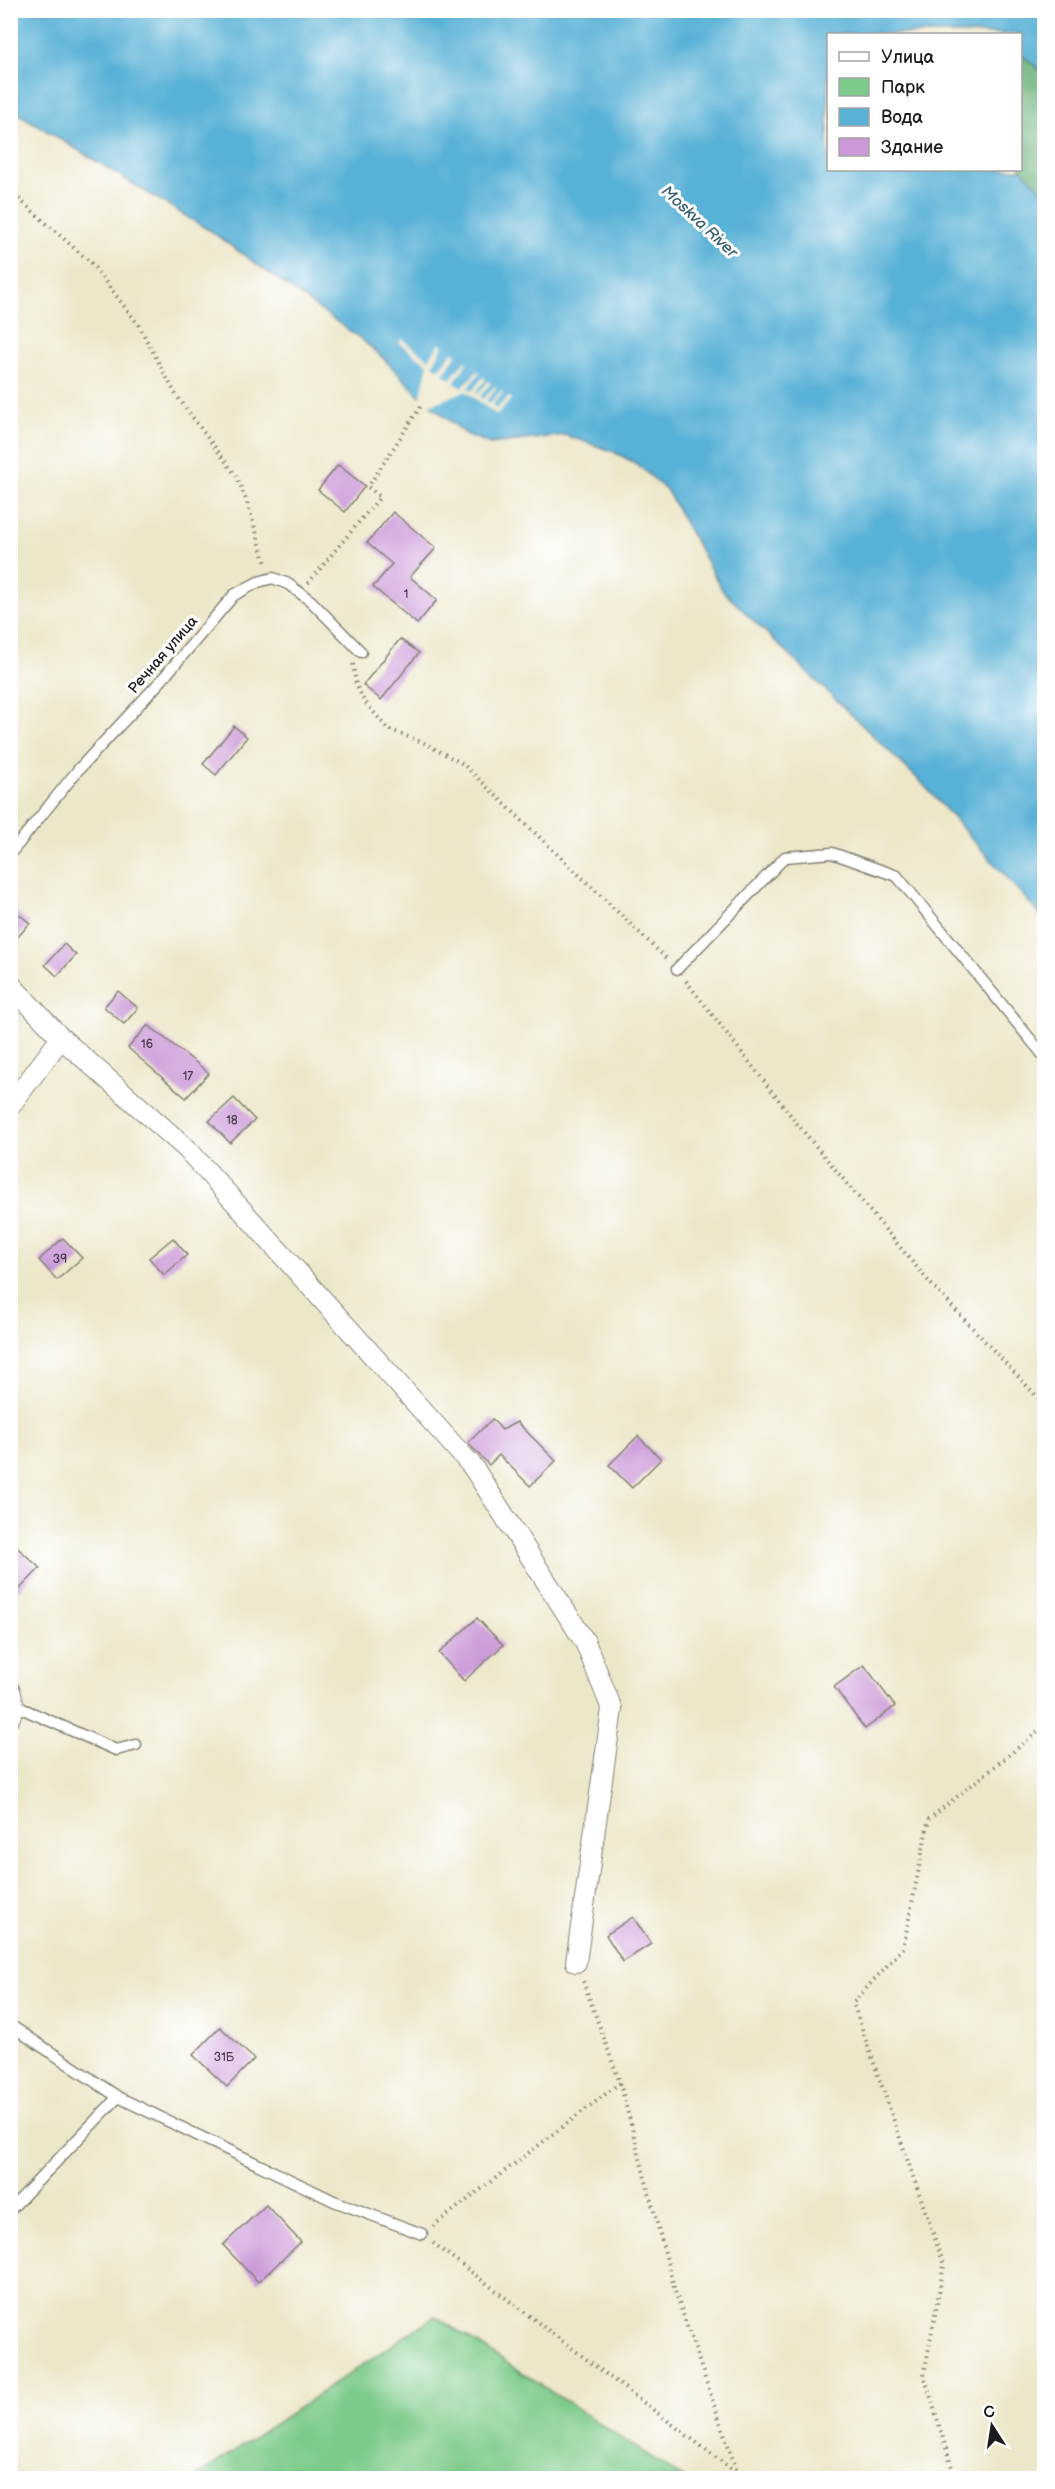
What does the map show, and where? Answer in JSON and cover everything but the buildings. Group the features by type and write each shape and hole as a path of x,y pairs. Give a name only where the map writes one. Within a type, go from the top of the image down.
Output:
{"street":[{"path":"10,984 62,1038 187,1149 473,1467 585,1642 612,1709 576,1962"},
{"path":"10,1107 62,1038"}],"lane":[{"path":"273,578 288,584 299,592 361,652"},
{"name":"Речная улица","path":"10,854 78,770 159,683 234,595 258,582 273,578"},
{"path":"677,969 785,857 832,853 897,876 1044,1056"},
{"path":"12,1704 116,1750 136,1744"},
{"path":"10,2025 118,2097 334,2201 422,2234"},
{"path":"10,2210 118,2097"}],"path":[{"path":"10,191 91,263 138,324 176,395 237,477 273,578"},
{"path":"299,592 335,553 380,497 368,487 421,406"},
{"path":"352,643 356,685 365,702 388,729 424,743 463,764 677,969 799,1126 930,1283 1044,1404"},
{"path":"955,2478 924,2375 944,2265 853,2002 903,1948 929,1819 1044,1727"},
{"path":"576,1962 620,2084 675,2291 738,2475"},
{"path":"620,2084 422,2234 738,2475 752,2478"}],"green space":[{"path":"1022,56 1044,73 1044,192 1022,170"},
{"path":"435,2316 683,2478 194,2478"}],"water":[{"name":"Moskva River","path":"798,10 815,13 825,10 872,10 913,17 933,10 1044,11 1044,73 1022,55 1022,33 827,33 827,171 1022,170 1044,192 1044,919 921,782 723,591 667,491 637,464 612,451 565,435 490,444 466,434 421,397 361,339 212,232 11,109 10,11"}],"pier":[{"path":"401,339 429,359 440,343 443,345 433,365 439,369 453,352 457,354 443,374 450,379 465,361 467,363 454,383 462,387 478,371 480,372 468,388 472,391 483,377 486,379 475,393 478,394 488,381 491,383 480,396 483,399 495,386 497,387 486,401 490,403 501,391 503,393 492,405 496,409 509,397 511,399 497,415 465,391 428,406 420,400 428,364 399,343"}]}
